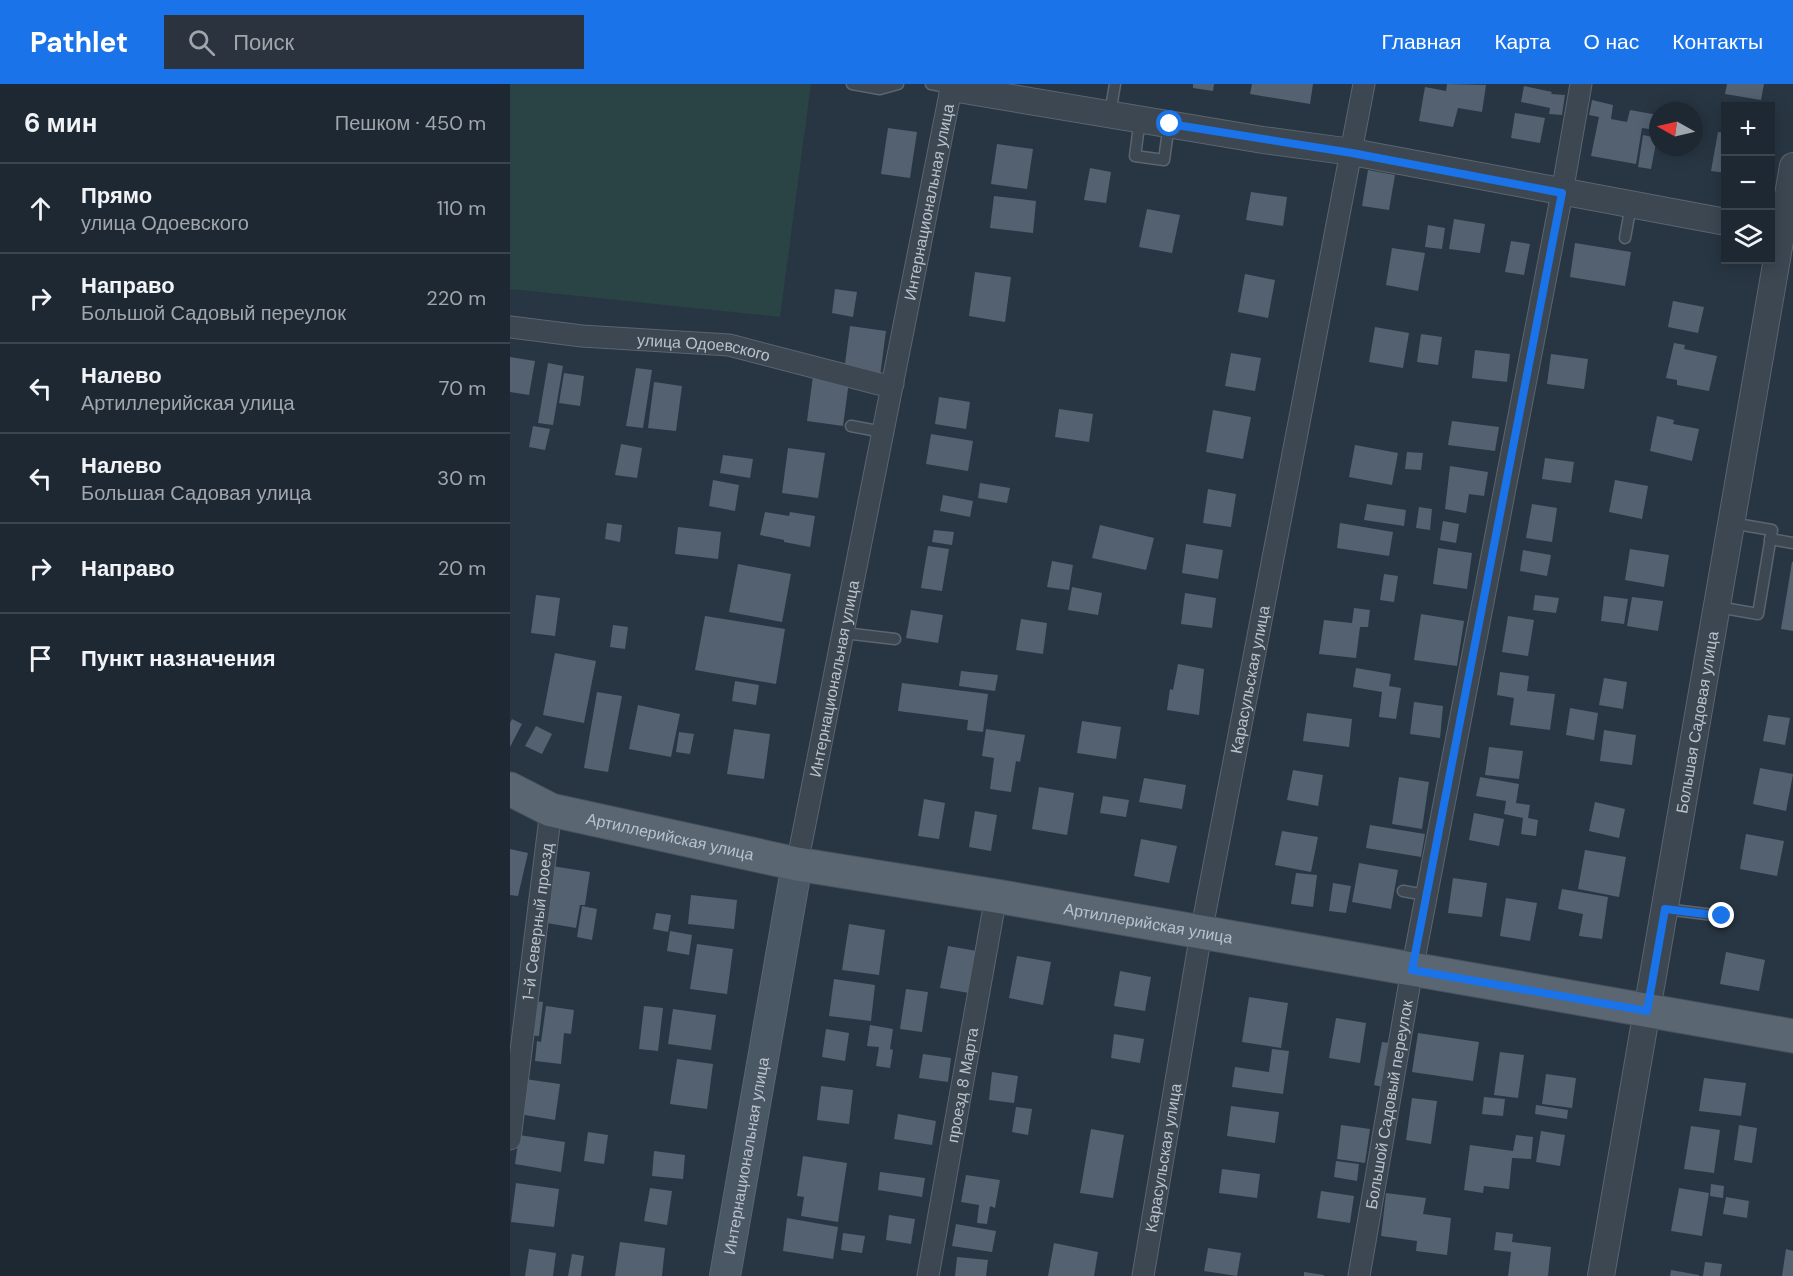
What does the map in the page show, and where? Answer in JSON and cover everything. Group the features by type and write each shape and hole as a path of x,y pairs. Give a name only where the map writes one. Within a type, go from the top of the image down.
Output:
{"main road":[{"name":"Артиллерийская улица","path":"510,789 551,810 797,864 996,896 1793,1036"},
{"name":"Интернациональная улица","path":"725,1276 797,864"}],"street":[{"name":"Карасульская улица","path":"1143,1276 1201,933 1364,84"},
{"name":"Большой Садовый переулок","path":"1359,1276 1412,970 1581,84"},
{"path":"945,85 1352,153 1721,221"},
{"name":"Интернациональная улица","path":"797,864 893,384 945,85"},
{"name":"Большая Садовая улица","path":"1601,1276 1793,166"},
{"name":"улица Одоевского","path":"510,327 582,336 729,345 879,384 893,384"},
{"name":"1-й Северный проезд","path":"510,1139 551,810"},
{"name":"проезд 8 Марта","path":"928,1276 996,896"}],"lane":[{"path":"852,84 880,89 898,84"},
{"path":"1110,114 1115,84"},
{"path":"1140,119 1135,156 1164,160 1170,124"},
{"path":"1625,238 1631,206"},
{"path":"851,426 883,432"},
{"path":"1716,607 1758,614 1772,530 1731,523"},
{"path":"1770,539 1793,543"},
{"path":"844,633 895,639"},
{"path":"1403,891 1426,895"},
{"path":"1665,909 1722,916"}],"green space":[{"path":"510,84 811,84 780,317 510,289"}],"building":[{"path":"1193,84 1214,84 1213,91 1193,88"},
{"path":"1252,84 1313,84 1310,104 1250,94"},
{"path":"1447,84 1486,85 1482,112 1458,108 1453,127 1419,121 1425,87 1446,91"},
{"path":"1727,84 1764,84 1761,100 1725,94"},
{"path":"1524,86 1552,92 1551,94 1565,95 1562,115 1549,114 1550,108 1521,102"},
{"path":"1592,100 1613,105 1611,119 1627,122 1630,110 1649,113 1649,129 1642,128 1636,164 1591,156 1599,117 1589,115"},
{"path":"1515,113 1545,118 1540,143 1511,138"},
{"path":"888,128 917,132 910,178 881,174"},
{"path":"1718,132 1721,132 1721,172 1711,171"},
{"path":"1643,135 1649,136 1649,156 1654,156 1651,169 1638,167"},
{"path":"997,144 1033,149 1027,189 991,184"},
{"path":"1090,168 1111,172 1106,203 1084,200"},
{"path":"1368,170 1395,175 1389,210 1362,206"},
{"path":"1251,192 1287,197 1283,226 1246,220"},
{"path":"994,196 1036,201 1033,233 990,228"},
{"path":"1147,209 1180,215 1172,253 1139,247"},
{"path":"1454,219 1485,224 1480,253 1449,249"},
{"path":"1428,225 1445,228 1442,249 1425,247"},
{"path":"1511,241 1530,244 1524,275 1505,272"},
{"path":"1575,243 1631,252 1625,286 1570,277"},
{"path":"1392,248 1425,253 1418,291 1386,285"},
{"path":"975,272 1011,277 1005,322 969,316"},
{"path":"1245,274 1275,280 1268,318 1238,312"},
{"path":"835,289 857,292 853,317 832,313"},
{"path":"1673,301 1704,307 1698,333 1668,327"},
{"path":"850,326 886,331 880,376 844,371"},
{"path":"1375,327 1409,333 1403,368 1369,362"},
{"path":"1421,334 1442,337 1438,365 1417,362"},
{"path":"1674,343 1685,345 1684,349 1717,356 1709,391 1677,385 1677,380 1666,378"},
{"path":"1475,350 1510,354 1507,382 1472,378"},
{"path":"1231,353 1261,358 1255,391 1225,386"},
{"path":"1551,354 1588,359 1584,389 1547,384"},
{"path":"510,357 535,361 529,395 510,392"},
{"path":"548,363 563,366 553,425 538,423"},
{"path":"636,368 652,370 643,428 626,426"},
{"path":"564,373 584,376 580,406 559,403"},
{"path":"813,376 849,381 843,426 807,421"},
{"path":"654,382 682,386 676,431 648,428"},
{"path":"939,397 970,402 966,429 935,424"},
{"path":"1059,409 1093,414 1089,442 1055,437"},
{"path":"1213,410 1251,417 1243,459 1206,452"},
{"path":"1657,416 1674,420 1673,424 1699,429 1692,461 1650,451"},
{"path":"1452,421 1499,427 1495,451 1448,445"},
{"path":"533,426 550,429 545,450 529,447"},
{"path":"931,434 973,441 968,471 926,464"},
{"path":"621,444 642,448 637,478 615,475"},
{"path":"1355,445 1398,453 1392,485 1349,477"},
{"path":"788,448 825,453 818,498 782,493"},
{"path":"1407,452 1423,453 1421,470 1405,469"},
{"path":"723,455 753,459 750,478 720,473"},
{"path":"1545,458 1574,462 1571,483 1542,479"},
{"path":"1450,466 1488,472 1484,496 1469,494 1466,513 1445,509"},
{"path":"713,480 739,485 735,511 709,506"},
{"path":"1615,480 1648,486 1642,519 1609,512"},
{"path":"980,483 1010,488 1007,503 978,498"},
{"path":"1208,489 1236,494 1231,527 1203,523"},
{"path":"943,495 973,501 970,517 940,511"},
{"path":"1367,504 1406,510 1404,526 1364,520"},
{"path":"1532,504 1557,508 1552,542 1526,538"},
{"path":"1419,507 1432,509 1430,530 1416,528"},
{"path":"765,512 789,516 790,512 815,516 810,547 760,535"},
{"path":"1443,521 1459,524 1456,543 1440,540"},
{"path":"607,523 622,525 620,542 605,539"},
{"path":"1340,523 1393,532 1389,556 1337,548"},
{"path":"1100,525 1154,538 1146,570 1092,558"},
{"path":"678,527 721,532 718,559 675,554"},
{"path":"934,530 954,532 952,545 932,542"},
{"path":"1186,544 1223,550 1218,579 1182,573"},
{"path":"928,546 949,549 942,591 921,588"},
{"path":"1438,548 1472,553 1467,589 1433,584"},
{"path":"1630,549 1669,555 1664,587 1625,580"},
{"path":"1523,550 1551,555 1547,576 1520,571"},
{"path":"1052,561 1073,565 1069,590 1047,587"},
{"path":"1793,562 1793,631 1781,629"},
{"path":"738,564 791,574 782,622 729,612"},
{"path":"1384,574 1398,576 1394,602 1380,600"},
{"path":"1072,587 1102,593 1098,615 1068,610"},
{"path":"1185,593 1216,598 1212,628 1181,624"},
{"path":"536,595 560,598 555,636 531,633"},
{"path":"1535,595 1559,598 1556,613 1533,610"},
{"path":"1604,596 1628,599 1624,624 1601,621"},
{"path":"1632,597 1663,601 1658,631 1627,626"},
{"path":"1354,608 1370,610 1368,627 1360,627 1356,658 1319,654 1324,620 1352,623"},
{"path":"911,610 943,615 938,643 906,638"},
{"path":"1421,614 1464,621 1457,666 1414,660"},
{"path":"705,616 785,629 776,684 695,670"},
{"path":"1508,616 1534,620 1528,656 1502,652"},
{"path":"1021,619 1047,623 1043,654 1016,650"},
{"path":"613,625 628,627 625,649 610,647"},
{"path":"555,653 596,661 584,723 543,715"},
{"path":"1178,664 1204,669 1199,715 1167,710 1170,689 1173,690"},
{"path":"1356,668 1391,674 1389,686 1401,688 1396,719 1379,717 1382,692 1353,687"},
{"path":"961,671 998,675 995,691 959,686"},
{"path":"1500,672 1529,676 1527,691 1555,694 1550,730 1510,725 1514,698 1497,695"},
{"path":"1604,678 1627,682 1623,709 1599,705"},
{"path":"735,681 759,685 756,705 732,701"},
{"path":"902,683 988,694 983,732 967,730 968,720 898,711"},
{"path":"597,692 622,696 608,772 584,768"},
{"path":"1414,702 1443,706 1440,738 1410,734"},
{"path":"638,705 680,714 671,757 629,749"},
{"path":"1570,708 1598,713 1594,740 1566,735"},
{"path":"1307,713 1352,719 1349,747 1303,741"},
{"path":"1768,715 1790,718 1785,745 1763,741"},
{"path":"512,719 522,724 510,747 510,723"},
{"path":"1082,721 1121,727 1116,759 1077,753"},
{"path":"536,726 552,734 542,754 525,746"},
{"path":"734,729 770,734 764,779 727,774"},
{"path":"986,729 1025,735 1020,762 1016,761 1011,792 990,789 994,758 982,756"},
{"path":"1604,730 1636,735 1632,765 1600,761"},
{"path":"679,732 694,734 690,754 676,752"},
{"path":"1489,747 1523,751 1519,779 1485,775"},
{"path":"1760,768 1793,774 1786,811 1753,804"},
{"path":"1293,770 1323,775 1318,806 1287,800"},
{"path":"1399,777 1429,782 1422,829 1392,824"},
{"path":"1480,777 1519,784 1516,803 1530,805 1528,818 1538,820 1536,836 1521,834 1523,818 1504,814 1506,801 1476,796"},
{"path":"1144,778 1186,785 1182,809 1139,802"},
{"path":"1039,787 1074,793 1067,835 1032,829"},
{"path":"1103,796 1129,800 1126,817 1100,813"},
{"path":"924,799 945,803 939,839 918,836"},
{"path":"1595,802 1625,809 1619,838 1589,831"},
{"path":"975,811 997,815 991,851 969,847"},
{"path":"1474,813 1504,819 1499,846 1469,840"},
{"path":"1370,825 1425,834 1421,857 1366,848"},
{"path":"1282,831 1318,837 1311,872 1275,865"},
{"path":"1746,834 1784,841 1777,876 1740,869"},
{"path":"1141,839 1177,846 1169,883 1134,876"},
{"path":"510,849 528,853 518,896 510,895"},
{"path":"1585,850 1626,857 1619,897 1578,889"},
{"path":"1359,863 1398,870 1391,909 1352,902"},
{"path":"552,866 590,872 585,905 580,905 576,928 547,923 551,900 547,900"},
{"path":"1296,873 1317,875 1313,907 1291,904"},
{"path":"1453,878 1487,883 1482,917 1448,913"},
{"path":"1333,883 1351,886 1346,913 1329,911"},
{"path":"1562,889 1608,897 1602,939 1579,936 1583,914 1558,909"},
{"path":"691,895 737,900 734,929 688,924"},
{"path":"1506,898 1537,903 1530,941 1500,936"},
{"path":"582,906 597,909 592,940 577,937"},
{"path":"656,913 671,915 668,932 653,929"},
{"path":"849,924 885,930 879,975 842,970"},
{"path":"670,931 692,935 689,955 667,951"},
{"path":"697,944 733,949 727,994 690,989"},
{"path":"948,946 977,951 969,993 940,988"},
{"path":"1726,952 1765,960 1759,991 1720,984"},
{"path":"1017,956 1051,962 1043,1005 1009,998"},
{"path":"1120,971 1151,977 1145,1011 1114,1006"},
{"path":"834,979 875,985 871,1021 829,1016"},
{"path":"906,989 928,992 922,1032 900,1029"},
{"path":"1249,997 1288,1003 1281,1048 1242,1042"},
{"path":"531,1001 543,1002 539,1036 527,1035"},
{"path":"546,1006 574,1010 571,1034 564,1033 561,1064 535,1061 537,1041 541,1042"},
{"path":"644,1006 663,1008 658,1051 639,1049"},
{"path":"673,1009 716,1015 711,1050 668,1044"},
{"path":"1336,1018 1366,1023 1360,1063 1329,1058"},
{"path":"870,1025 893,1029 890,1068 876,1066 879,1047 867,1046"},
{"path":"826,1029 849,1033 845,1061 822,1057"},
{"path":"1418,1033 1479,1042 1473,1081 1412,1072"},
{"path":"1114,1034 1144,1039 1140,1063 1111,1058"},
{"path":"1382,1042 1396,1044 1387,1088 1374,1085"},
{"path":"1272,1049 1289,1051 1283,1094 1232,1087 1235,1067 1269,1072"},
{"path":"1500,1052 1524,1055 1518,1098 1494,1095"},
{"path":"923,1054 951,1058 948,1082 919,1078"},
{"path":"677,1059 713,1064 707,1109 670,1104"},
{"path":"992,1072 1018,1076 1014,1103 989,1100"},
{"path":"1546,1074 1576,1078 1572,1108 1542,1104"},
{"path":"1704,1078 1746,1083 1741,1116 1699,1111"},
{"path":"525,1079 560,1084 555,1120 519,1114"},
{"path":"821,1086 853,1090 849,1124 817,1120"},
{"path":"1484,1097 1505,1099 1503,1116 1482,1114"},
{"path":"1412,1098 1437,1101 1431,1144 1406,1140"},
{"path":"1536,1105 1568,1110 1567,1119 1535,1114"},
{"path":"1231,1106 1279,1112 1275,1143 1227,1136"},
{"path":"1016,1107 1032,1109 1028,1135 1012,1132"},
{"path":"898,1114 936,1121 932,1145 894,1139"},
{"path":"1341,1125 1370,1129 1365,1163 1337,1159"},
{"path":"1739,1125 1757,1128 1752,1163 1734,1160"},
{"path":"1691,1126 1720,1130 1714,1173 1684,1169"},
{"path":"1091,1129 1124,1135 1113,1198 1080,1193"},
{"path":"1541,1131 1565,1135 1560,1166 1536,1162"},
{"path":"588,1132 608,1135 604,1164 584,1161"},
{"path":"519,1135 565,1142 561,1172 515,1164"},
{"path":"1516,1135 1533,1137 1531,1159 1512,1158 1509,1189 1484,1186 1483,1193 1464,1190 1470,1145 1513,1151"},
{"path":"654,1151 685,1155 683,1179 652,1176"},
{"path":"803,1156 847,1163 838,1222 801,1216 804,1197 797,1196"},
{"path":"1336,1161 1359,1164 1357,1181 1334,1177"},
{"path":"1222,1169 1260,1174 1257,1198 1219,1193"},
{"path":"880,1172 925,1178 922,1197 878,1190"},
{"path":"966,1175 1000,1180 995,1208 990,1206 987,1224 977,1223 979,1205 961,1202"},
{"path":"516,1183 559,1189 554,1227 511,1222"},
{"path":"1711,1184 1724,1186 1723,1198 1710,1196"},
{"path":"650,1188 672,1191 667,1225 644,1221"},
{"path":"1679,1188 1709,1193 1702,1236 1671,1231"},
{"path":"1321,1191 1354,1196 1350,1223 1317,1218"},
{"path":"1386,1193 1426,1198 1423,1214 1451,1218 1447,1255 1416,1251 1417,1241 1381,1236"},
{"path":"1726,1197 1749,1201 1747,1218 1723,1214"},
{"path":"889,1215 915,1219 911,1244 886,1240"},
{"path":"787,1218 838,1227 833,1259 783,1251"},
{"path":"956,1224 996,1231 992,1252 952,1246"},
{"path":"1496,1232 1513,1234 1512,1242 1551,1247 1548,1276 1508,1276 1511,1252 1494,1250"},
{"path":"843,1233 865,1236 862,1253 841,1250"},
{"path":"620,1242 665,1248 662,1276 615,1276"},
{"path":"1054,1243 1098,1252 1094,1276 1048,1276"},
{"path":"1208,1248 1241,1253 1237,1276 1204,1271"},
{"path":"529,1249 556,1253 553,1276 525,1276"},
{"path":"1786,1249 1793,1251 1793,1276 1782,1276"},
{"path":"572,1254 584,1256 581,1276 568,1276"},
{"path":"957,1257 988,1260 986,1276 955,1276"},
{"path":"1705,1262 1722,1264 1720,1276 1703,1276"},
{"path":"1671,1270 1699,1275 1699,1276 1670,1276"},
{"path":"1304,1272 1324,1275 1324,1276 1304,1276"}],"route":[{"path":"1170,124 1352,153 1562,193 1412,970 1647,1011 1665,909 1722,916"}]}
